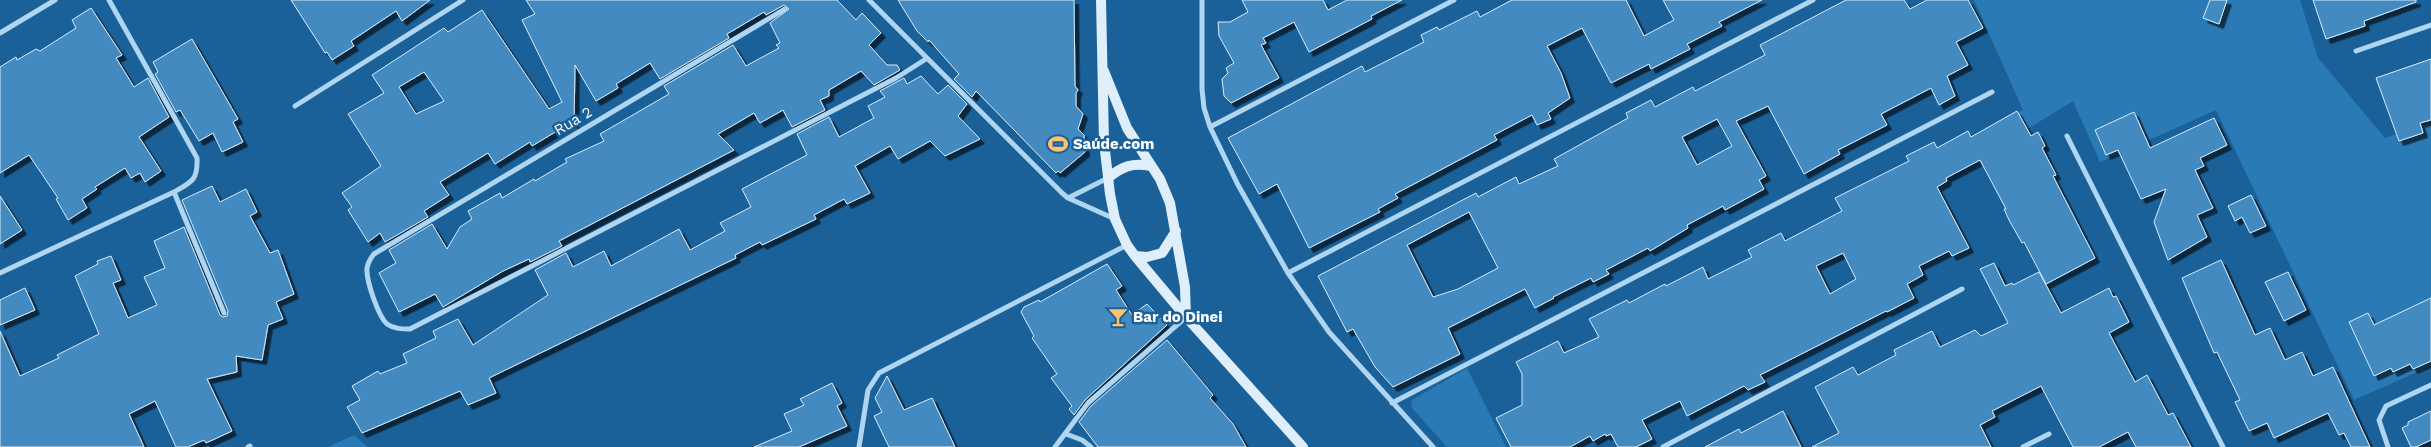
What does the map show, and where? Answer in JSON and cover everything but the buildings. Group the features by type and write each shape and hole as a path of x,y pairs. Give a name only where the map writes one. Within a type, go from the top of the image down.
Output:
{"main road":[{"path":"1101,0 1104,142 1115,219 1127,245 1135,256 1186,317 1303,447"},
{"path":"1102,66 1126,128 1160,180 1170,203 1185,287 1186,317"},
{"path":"1108,178 1126,166 1140,164 1150,166"},
{"path":"1135,256 1147,257 1162,253 1176,230"}],"street":[{"path":"0,34 55,0"},
{"path":"0,272 174,192 191,182 195,177 197,158 109,0"},
{"path":"294,106 462,0"},
{"path":"869,0 926,59 1068,198 1115,219"},
{"path":"1202,0 1202,89 1210,127 1238,185 1288,272 1329,332 1432,447"},
{"path":"1210,127 1454,0"},
{"path":"1288,272 1813,0"},
{"name":"Rua 2","path":"785,10 374,254 369,261 367,278 381,314 387,323 395,328 410,329 896,78 926,59"},
{"path":"2356,51 2431,25"},
{"path":"1392,403 1992,92"},
{"path":"2067,136 2223,447"},
{"path":"1068,198 1108,178"},
{"path":"174,192 224,312"},
{"path":"858,447 868,390 879,373 1127,245"},
{"path":"1663,447 1962,289"},
{"path":"1055,447 1088,403 1186,317"},
{"path":"2388,447 2379,420 2386,406 2431,385"},
{"path":"1066,434 1082,440 1091,447"},
{"path":"2023,447 2049,434"}],"shaded area":[{"path":"1974,0 2300,0 2318,58 2385,138 2431,123 2431,366 2354,400 2216,110 2100,162 2073,101 1987,154 1978,134 2023,110"},
{"path":"1467,368 1506,447 1447,447 1411,407 1412,400"},
{"path":"354,435 368,447 328,447"}],"place":[{"name":"Saúde.com","path":"1058,144"},
{"name":"Bar do Dinei","path":"1118,317"}]}
